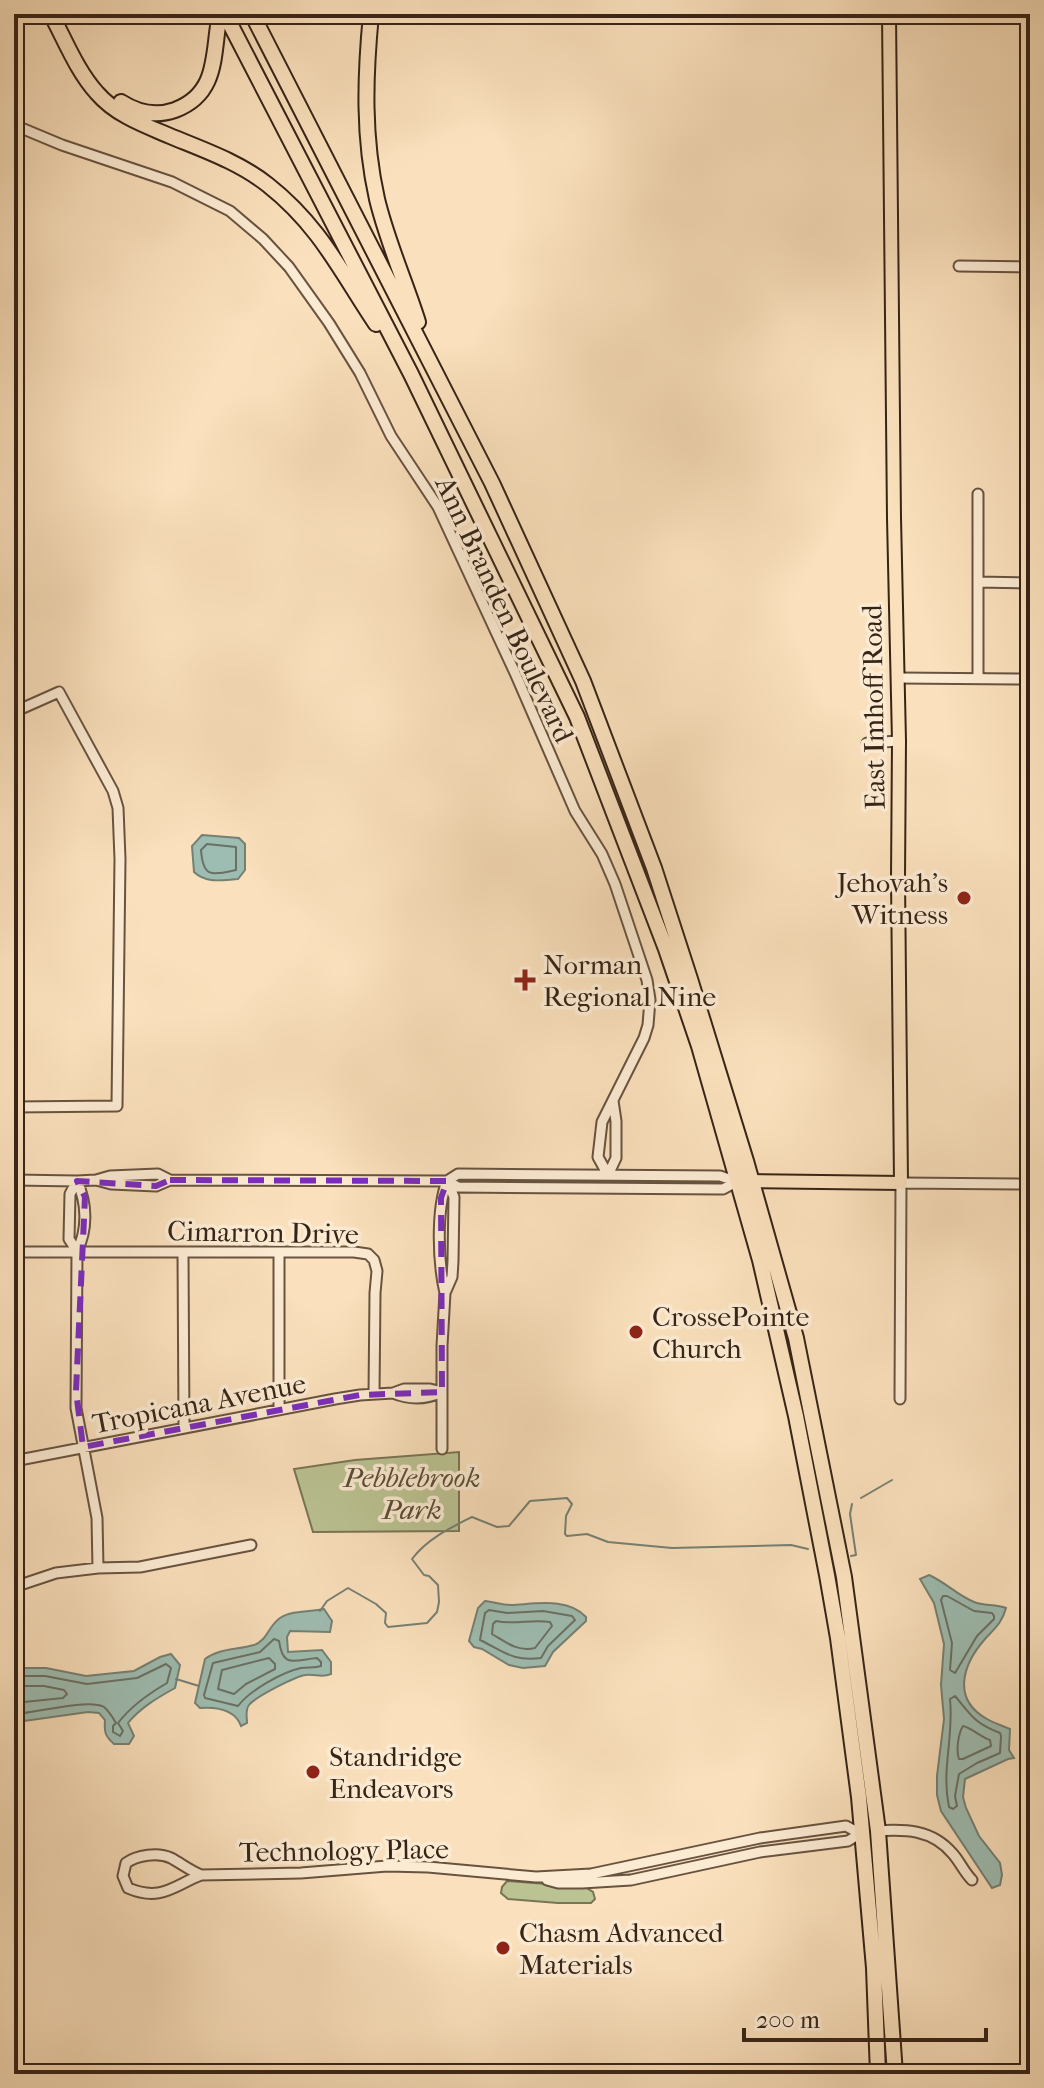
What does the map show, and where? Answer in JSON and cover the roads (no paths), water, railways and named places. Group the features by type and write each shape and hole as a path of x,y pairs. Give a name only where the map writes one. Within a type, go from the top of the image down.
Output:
{"highway":[{"path":"51,14 87,81 109,105 134,121 246,170 300,214 337,260 357,296 411,374"},
{"path":"60,14 97,81 107,92 135,111 157,114 182,107 206,85 217,49 217,29 222,14"},
{"path":"222,14 411,374 577,717 666,949 741,1181 796,1338 844,1577 878,1831 895,2074"},
{"path":"252,14 506,512 597,715 659,882 741,1181 820,1534 838,1638 860,1833 874,1968 878,2074"},
{"path":"296,14 321,14"},
{"path":"371,14 366,118 373,178 388,239 430,361"}],"main road":[{"name":"East Imhoff Road","path":"889,14 899,741 901,1183"},
{"path":"741,1181 901,1183"}],"street":[{"name":"Ann Branden Boulevard","path":"14,125 62,145 172,182 230,211 263,239 289,267 329,323 360,373 391,436 438,507 575,811 602,854 647,980 650,1000 644,1038 602,1122 598,1157 608,1175"},
{"path":"959,266 1030,267"},
{"path":"978,494 978,678"},
{"path":"978,582 1030,583"},
{"path":"898,678 1029,679"},
{"path":"14,712 59,692 113,791 118,808 120,859 117,1106 14,1107"},
{"path":"867,743 899,741"},
{"name":"Ann Branden Boulevard","path":"608,1175 616,1158 613,1101"},
{"path":"442,1449 445,1293 440,1273 441,1198 447,1181 458,1174 720,1176 741,1181"},
{"path":"14,1180 96,1180 111,1184 156,1186 170,1180 447,1181 458,1187 709,1189 723,1189 741,1181"},
{"path":"77,1181 70,1194 69,1239 77,1251"},
{"path":"77,1181 85,1197 85,1210 84,1237 77,1251 76,1408 97,1518 98,1568"},
{"path":"901,1183 1030,1184"},
{"name":"East Imhoff Road","path":"900,1399 901,1183"},
{"name":"Cimarron Drive","path":"14,1252 362,1252 371,1256 377,1271 374,1394"},
{"path":"183,1252 184,1428"},
{"path":"279,1253 279,1410"},
{"name":"Tropicana Avenue","path":"14,1461 404,1389 442,1392"},
{"path":"14,1587 56,1573 140,1567 251,1545"},
{"name":"Technology Place","path":"201,1875 167,1892 148,1894 128,1888 123,1876 126,1863 136,1857 165,1856 201,1875 301,1873 387,1866 536,1877 607,1872 760,1838 846,1826 860,1833 903,1829 932,1837 951,1852 972,1880"}],"water":[{"path":"202,835 239,838 245,844 245,870 238,879 209,880 194,872 192,846"},
{"path":"929,1575 974,1602 1006,1608 1000,1622 971,1659 964,1681 968,1702 976,1711 1010,1729 1009,1750 1014,1758 965,1779 963,1797 966,1808 979,1836 1000,1863 1000,1885 992,1888 941,1811 937,1795 944,1719 941,1685 944,1644 934,1603 920,1579"},
{"path":"485,1601 511,1605 561,1604 579,1611 586,1621 553,1652 545,1666 523,1668 509,1665 474,1647 469,1641 478,1608"},
{"path":"324,1609 332,1621 330,1632 290,1631 287,1637 288,1652 322,1650 331,1662 331,1674 301,1676 267,1692 249,1705 247,1723 241,1726 230,1713 200,1708 195,1703 205,1659 210,1655 258,1643 285,1615"},
{"path":"171,1654 180,1665 175,1688 143,1708 128,1723 134,1736 129,1744 114,1744 111,1741 106,1734 105,1720 99,1713 14,1720 14,1668 46,1668 86,1676 134,1671"}],"waterway":[{"path":"1024,675 1030,656"},
{"path":"1023,681 1020,727 1030,771"},
{"path":"861,1498 892,1480"},
{"path":"320,1611 327,1601 348,1588 386,1613 385,1623 388,1627 427,1623 437,1612 438,1585 424,1575 412,1559 439,1535 472,1517 497,1527 509,1526 530,1501 567,1498 572,1504 566,1516 567,1536 587,1534 608,1542 672,1548 791,1545 808,1549"},
{"path":"851,1556 856,1555 850,1514 852,1504"},
{"path":"176,1679 199,1686"}],"place":[{"name":"Jehovah's Witness","path":"964,898"},
{"name":"Norman Regional Nine","path":"525,980"},
{"name":"CrossePointe Church","path":"636,1332"},
{"name":"Standridge Endeavors","path":"313,1772"},
{"name":"Chasm Advanced Materials","path":"503,1948"}],"park label":[{"name":"Pebblebrook Park","path":"412,1493"}]}
